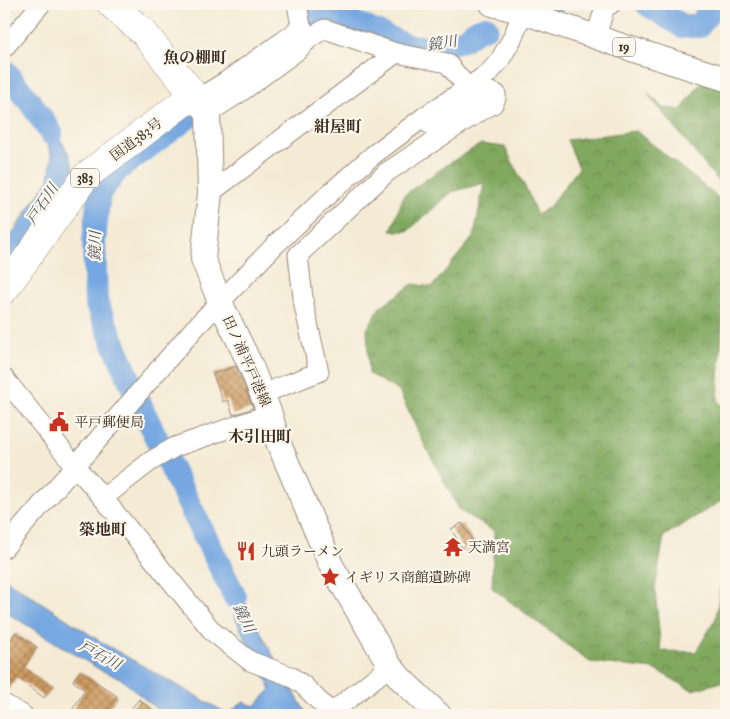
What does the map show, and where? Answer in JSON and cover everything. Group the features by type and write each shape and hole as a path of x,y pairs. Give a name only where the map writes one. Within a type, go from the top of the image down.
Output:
{"highway":[{"path":"110,4 144,34 203,106"},
{"name":"国道383号","path":"4,290 86,176 184,102 203,106"}],"main road":[{"name":"19","path":"492,4 523,12 726,79"},
{"name":"田ノ浦平戸港線","path":"203,106 210,193 203,259 220,302 250,364 266,404 278,442 331,566 390,666 439,715"}],"street":[{"path":"4,48 41,4"},
{"path":"297,4 307,33"},
{"path":"596,36 607,5"},
{"path":"4,548 193,330 276,244 373,155 424,117 489,73 500,60 512,39 523,12"},
{"path":"203,106 225,82 293,34 307,33 324,28 396,53 447,63 468,88"},
{"path":"210,193 396,53"},
{"path":"103,498 151,461 175,447 266,404 319,372 304,306 298,255 387,172 493,104 496,94 491,92 434,127 424,117"},
{"path":"4,378 74,466 103,498 213,632 250,661 290,676 303,685 332,714 390,666"},
{"path":"4,704 23,715"}],"green space":[{"path":"726,81 726,191 647,93 664,108 681,110 701,83"},
{"path":"636,131 726,204 726,270 718,401 726,409 726,498 664,536 655,589 661,651 696,652 716,618 722,575 726,570 726,681 692,690 654,669 590,662 492,588 494,531 460,511 422,440 399,391 369,374 367,329 380,307 413,284 432,287 474,236 484,183 452,192 408,231 391,231 404,195 448,164 481,144 505,147 537,215 549,207 579,168 567,140"}],"water":[{"path":"39,105 68,152 74,169 4,279 4,246 49,179 52,157 47,142 28,108"},
{"path":"225,563 270,650 307,715 169,715 155,708 120,678 102,671 4,611 4,578 106,645 228,714 243,702 255,706 271,689 244,637 216,573"}],"building":[{"path":"236,366 253,408 233,415 228,400 223,402 213,374"},
{"path":"462,523 475,544 464,551 451,529"},
{"path":"15,633 37,647 24,667 52,689 44,698 17,677 6,693 4,693 4,650"},
{"path":"80,671 117,696 105,715 69,715 85,690 73,681"},
{"path":"139,699 158,715 126,715"}],"waterway":[{"name":"鏡川","path":"548,5 552,4"},
{"name":"鏡川","path":"647,4 682,26 699,26 714,4"},
{"name":"鏡川","path":"288,46 317,17 341,17 408,46 433,48 463,40 477,30 486,27"},
{"name":"戸石川","path":"4,70 33,106 51,133"},
{"name":"鏡川","path":"217,96 118,169 99,193 94,241 96,302 143,411 235,597"}],"place":[{"name":"平戸郵便局","path":"59,422"},
{"name":"天満宮","path":"453,547"},
{"name":"九頭ラーメン","path":"246,551"},
{"name":"イギリス商館遺跡碑","path":"330,577"}],"district":[{"name":"魚の棚町","path":"195,57"},
{"name":"紺屋町","path":"338,126"},
{"name":"木引田町","path":"260,436"},
{"name":"築地町","path":"103,529"}]}
